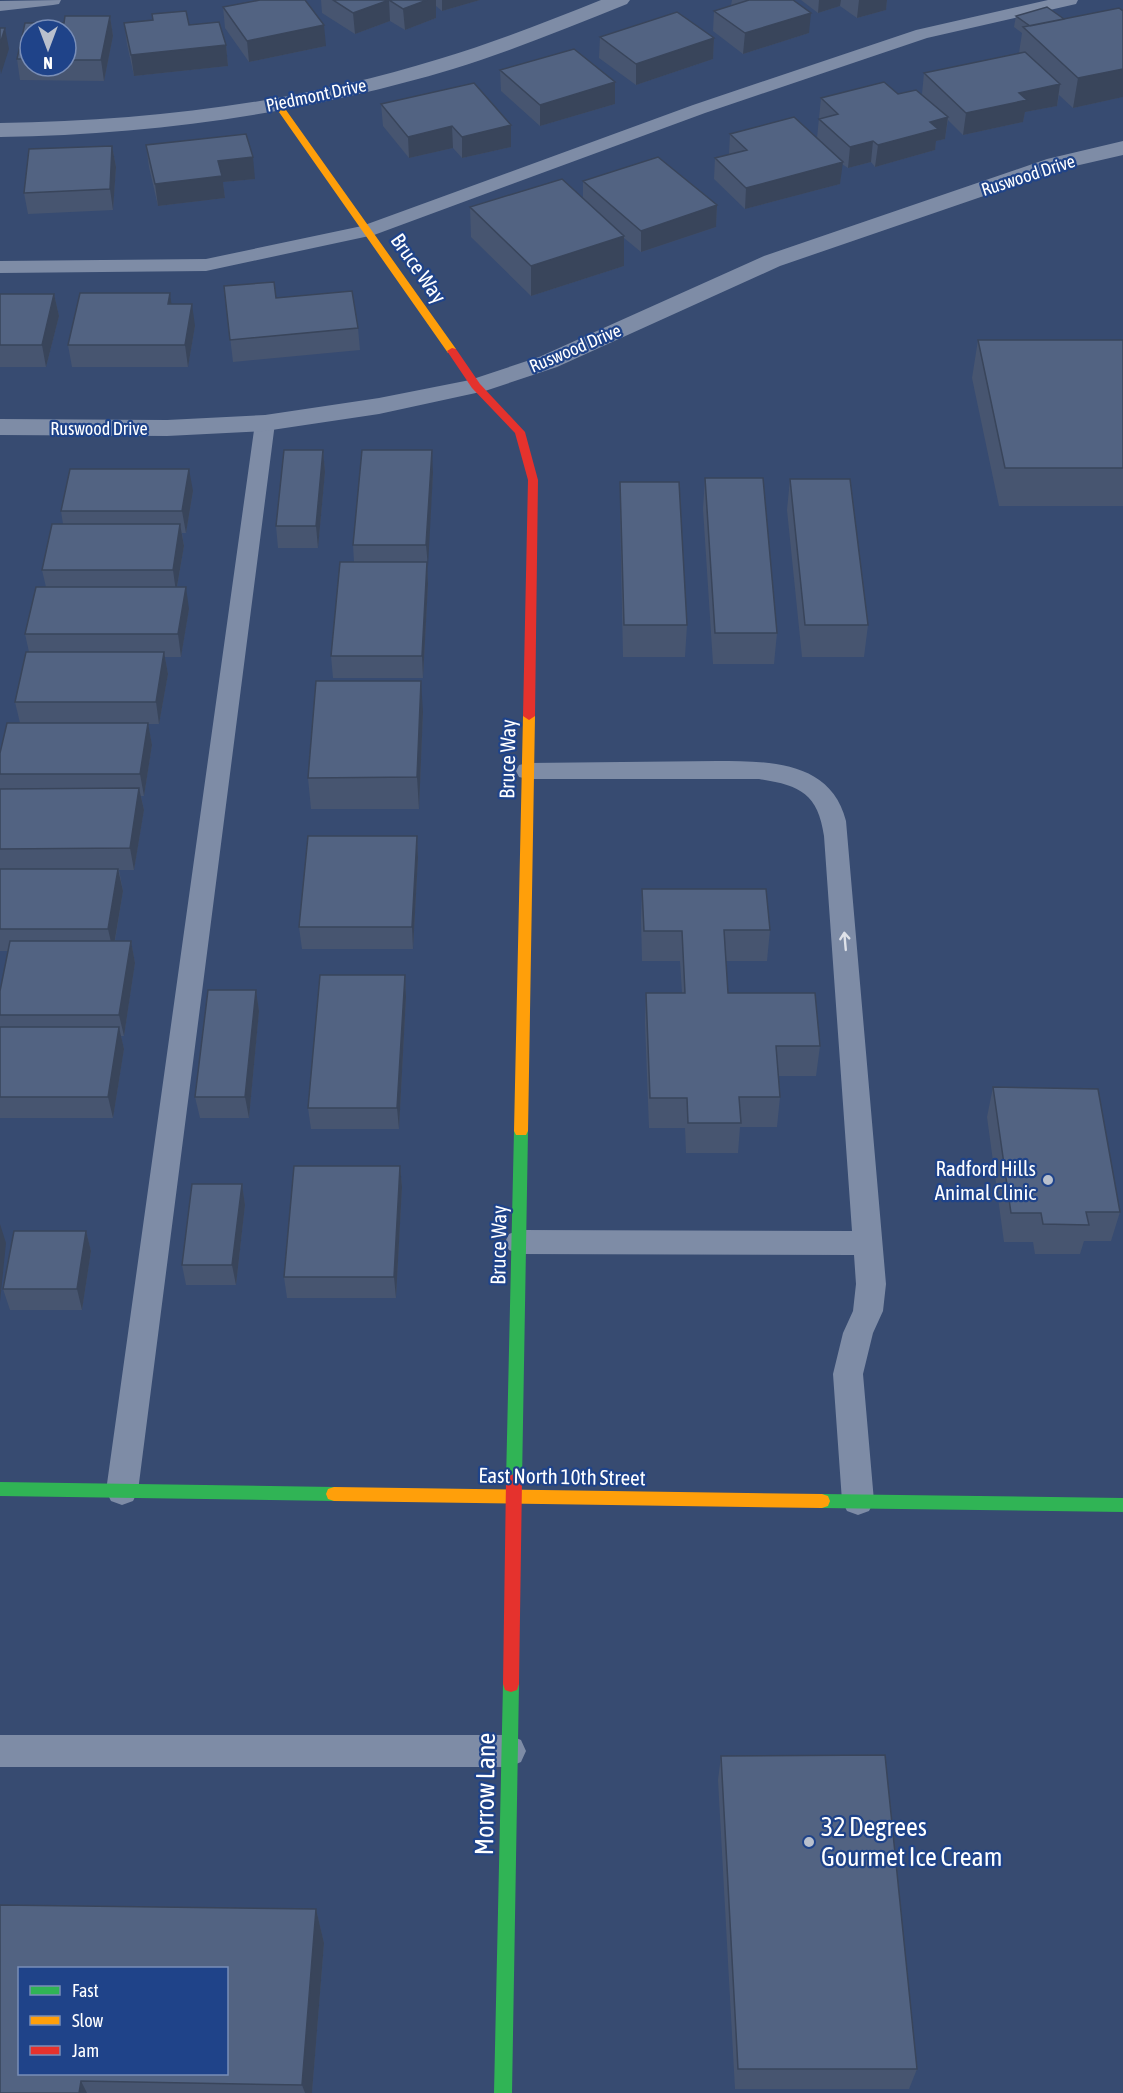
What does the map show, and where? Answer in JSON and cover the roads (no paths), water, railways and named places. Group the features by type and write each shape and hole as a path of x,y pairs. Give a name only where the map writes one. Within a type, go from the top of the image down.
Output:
{"street":[{"name":"Piedmont Drive","path":"0,130 38,130 154,121 278,105 425,70 620,0"},
{"name":"Bruce Way","path":"278,105 476,386 520,432 533,480 514,1496"},
{"name":"Ruswood Drive","path":"0,427 167,428 266,423 379,406 476,386 548,362 771,261 1055,164 1123,148"},
{"name":"East North 10th Street","path":"0,1489 1123,1505"},
{"name":"Morrow Lane","path":"502,2093 514,1496"}],"lane":[{"path":"0,6 53,0"},
{"path":"0,267 206,265 367,231 699,109 910,38 1070,0"},
{"path":"122,1491 266,423"},
{"path":"528,771 740,770 784,774 811,784 826,798 834,821 871,1284 868,1311 858,1333 848,1374 858,1501"},
{"path":"519,1242 869,1243"},
{"path":"0,1751 509,1751"}],"place":[{"name":"Radford Hills Animal Clinic","path":"1048,1180"},
{"name":"32 Degrees Gourmet Ice Cream","path":"809,1842"}]}
